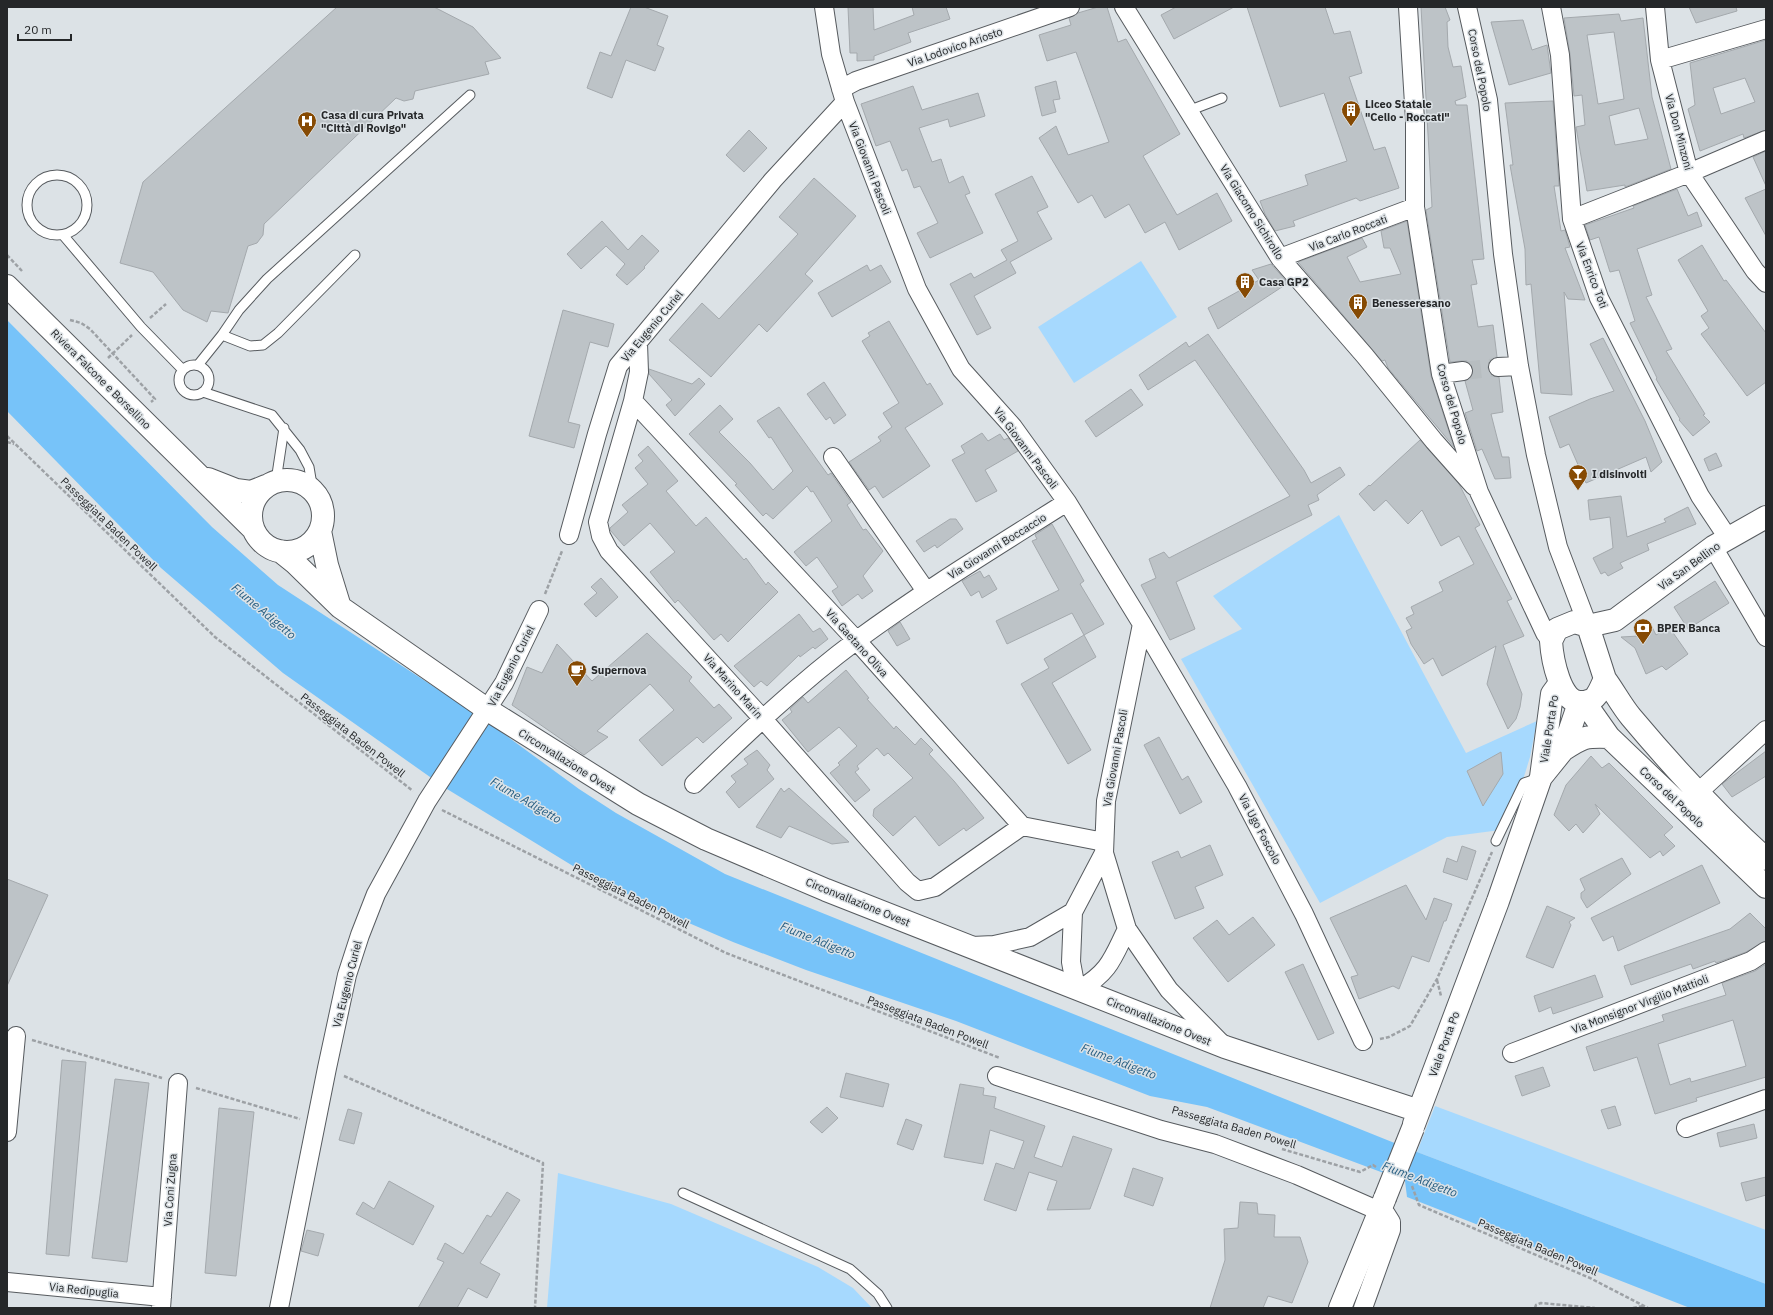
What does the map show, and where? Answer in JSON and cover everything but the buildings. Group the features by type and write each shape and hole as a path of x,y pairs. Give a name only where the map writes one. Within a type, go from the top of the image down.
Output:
{"main road":[{"name":"Riviera Falcone e Borsellino","path":"7,286 253,529"},
{"path":"195,472 218,484 236,490 250,492 271,483 288,479 300,482 310,488 318,497 323,508 323,520 320,531 313,541 303,548 292,552 280,551 268,547 259,539 253,529 250,517 252,505 257,495 271,483"},
{"name":"Via San Bellino","path":"1551,641 1557,630 1574,622 1588,626 1615,620 1720,542 1766,517"},
{"path":"320,531 327,565 340,607"},
{"name":"Circonvallazione Ovest","path":"280,551 295,563 340,607 485,714 638,804 706,839 826,890 1225,1047 1416,1119"},
{"name":"Via San Bellino","path":"1595,647 1608,636 1615,620"},
{"name":"Corso del Popolo","path":"1588,626 1605,679 1630,715 1697,791 1732,828 1766,859"},
{"path":"1551,641 1552,653 1560,683 1570,699 1584,702 1596,696 1605,679"},
{"name":"Viale Porta Po","path":"1340,1308 1416,1119 1498,901 1541,777 1552,694 1560,683"},
{"name":"Corso del Popolo","path":"1584,702 1609,737 1766,887"},
{"name":"Viale Porta Po","path":"1541,777 1563,750 1584,702"},
{"name":"Viale Porta Po","path":"1563,750 1582,738 1591,736 1609,737"}],"street":[{"name":"Via Giovanni Pascoli","path":"824,7 831,54 843,96 917,289 961,369 1013,426 1067,502 1142,624 1106,801 1104,848"},
{"name":"Via Lodovico Ariosto","path":"843,96 856,81 1070,7"},
{"name":"Via Giacomo Sichirollo","path":"1124,7 1280,258 1365,356 1434,441 1479,492"},
{"name":"Corso del Popolo","path":"1408,7 1415,120 1416,207 1441,374 1479,492 1538,619 1551,641"},
{"name":"Corso del Popolo","path":"1467,7 1488,100 1503,254 1519,366 1536,455 1558,547 1588,626"},
{"name":"Via Enrico Toti","path":"1551,7 1560,55 1572,219 1599,298 1700,496 1720,542 1766,637"},
{"name":"Via Don Minzoni","path":"1655,7 1660,60 1689,173 1755,271 1766,284"},
{"path":"1660,60 1766,29"},
{"name":"Via Eugenio Curiel","path":"568,535 618,366 843,96"},
{"path":"1572,219 1689,173 1766,140"},
{"name":"Via Carlo Roccati","path":"1280,258 1416,207"},
{"name":"Via Marino Marin","path":"638,343 639,372 634,401 598,522 601,536 609,551 762,718 907,882 918,891 935,887 1022,826"},
{"path":"1498,367 1519,366"},
{"path":"1441,374 1463,371"},
{"name":"Via Gaetano Oliva","path":"634,401 856,640 1022,826"},
{"path":"833,457 926,591"},
{"name":"Via Giovanni Boccaccio","path":"694,784 762,718 856,640 926,591 1067,502"},
{"name":"Via Eugenio Curiel","path":"279,1308 347,975 360,935 376,894 429,799 485,714 513,666 539,610"},
{"name":"Via Ugo Foscolo","path":"1142,624 1237,786 1304,914 1363,1041"},
{"path":"1683,808 1697,791 1704,787 1766,730"},
{"path":"1022,826 1104,848"},
{"path":"1104,848 1073,912 1071,962 1074,978 1080,989 1092,983 1107,969 1127,929"},
{"path":"1104,848 1127,929 1169,990 1225,1047"},
{"path":"970,946 994,945 1030,937 1073,912"},
{"name":"Via Monsignor Virgilio Mattioli","path":"1512,1053 1751,961 1766,951"},
{"path":"7,1132 16,1036"},
{"path":"997,1076 1161,1130 1215,1144 1297,1175 1383,1204 1386,1214 1391,1222 1391,1230 1363,1308"},
{"name":"Via Coni Zugna","path":"161,1303 178,1083"},
{"path":"1686,1128 1766,1099"},
{"name":"Via Redipuglia","path":"7,1282 161,1303"}],"lane":[{"path":"198,365 222,335 239,310 266,279 470,95"},
{"path":"1188,111 1222,98"},
{"path":"52,175 71,178 79,183 87,200 85,219 72,232 63,235 53,236 44,233 30,220 27,210 27,201 32,188 43,178 52,175"},
{"path":"63,235 141,327 182,370"},
{"path":"222,335 250,346 263,345 278,333 355,255"},
{"path":"191,365 198,365 205,370 209,379 209,384 203,392 194,395 184,392 178,378 182,370 191,365"},
{"path":"203,392 272,415 284,428 300,450 309,467 310,488"},
{"path":"271,483 284,428"},
{"path":"1496,841 1524,783 1541,777"},
{"path":"683,1193 850,1269 878,1294 887,1308"}],"path":[{"path":"7,255 27,277"},
{"path":"65,318 81,323 90,329 155,399 138,416"},
{"name":"Passeggiata Baden Powell","path":"7,436 215,637 429,799 726,953 1006,1060"},
{"path":"7,442 15,444"},
{"path":"539,610 568,535"},
{"path":"1363,1041 1389,1037 1410,1026 1437,979 1496,841"},
{"path":"327,1068 543,1163 535,1308"},
{"name":"Passeggiata Baden Powell","path":"1278,1148 1360,1172"},
{"name":"Passeggiata Baden Powell","path":"1419,1205 1590,1278 1648,1308"},
{"path":"1535,1308 1536,1305 1542,1303 1595,1308"},
{"path":"1633,1308 1644,1306"}],"shaded area":[{"path":"1141,261 1177,317 1074,383 1038,327"},
{"path":"1339,515 1466,753 1537,721 1530,757 1508,829 1447,837 1320,903 1181,659 1242,629 1213,596"},
{"path":"1435,1106 1766,1230 1766,1284 1417,1152"},
{"path":"558,1173 671,1204 818,1267 853,1288 872,1308 547,1308"}],"water":[{"name":"Fiume Adigetto","path":"7,320 212,527 278,585 485,720 579,789 616,813 725,874 1417,1152 1766,1284 1766,1308 1690,1308 1407,1197 1405,1181 1207,1107 1150,1096 956,1021 806,970 733,942 654,908 573,866 447,789 283,673 161,568 7,411"}],"tunnel":[{"path":"1463,371 1498,367"}],"place":[{"name":"Liceo Statale \"Celio - Roccati\"","path":"1351,127"},
{"name":"Casa di cura Privata \"Città di Rovigo\"","path":"307,138"},
{"name":"Casa GP2","path":"1245,299"},
{"name":"Benesseresano","path":"1358,320"},
{"name":"I disinvolti","path":"1578,491"},
{"name":"BPER Banca","path":"1643,645"},
{"name":"Supernova","path":"577,687"}]}
